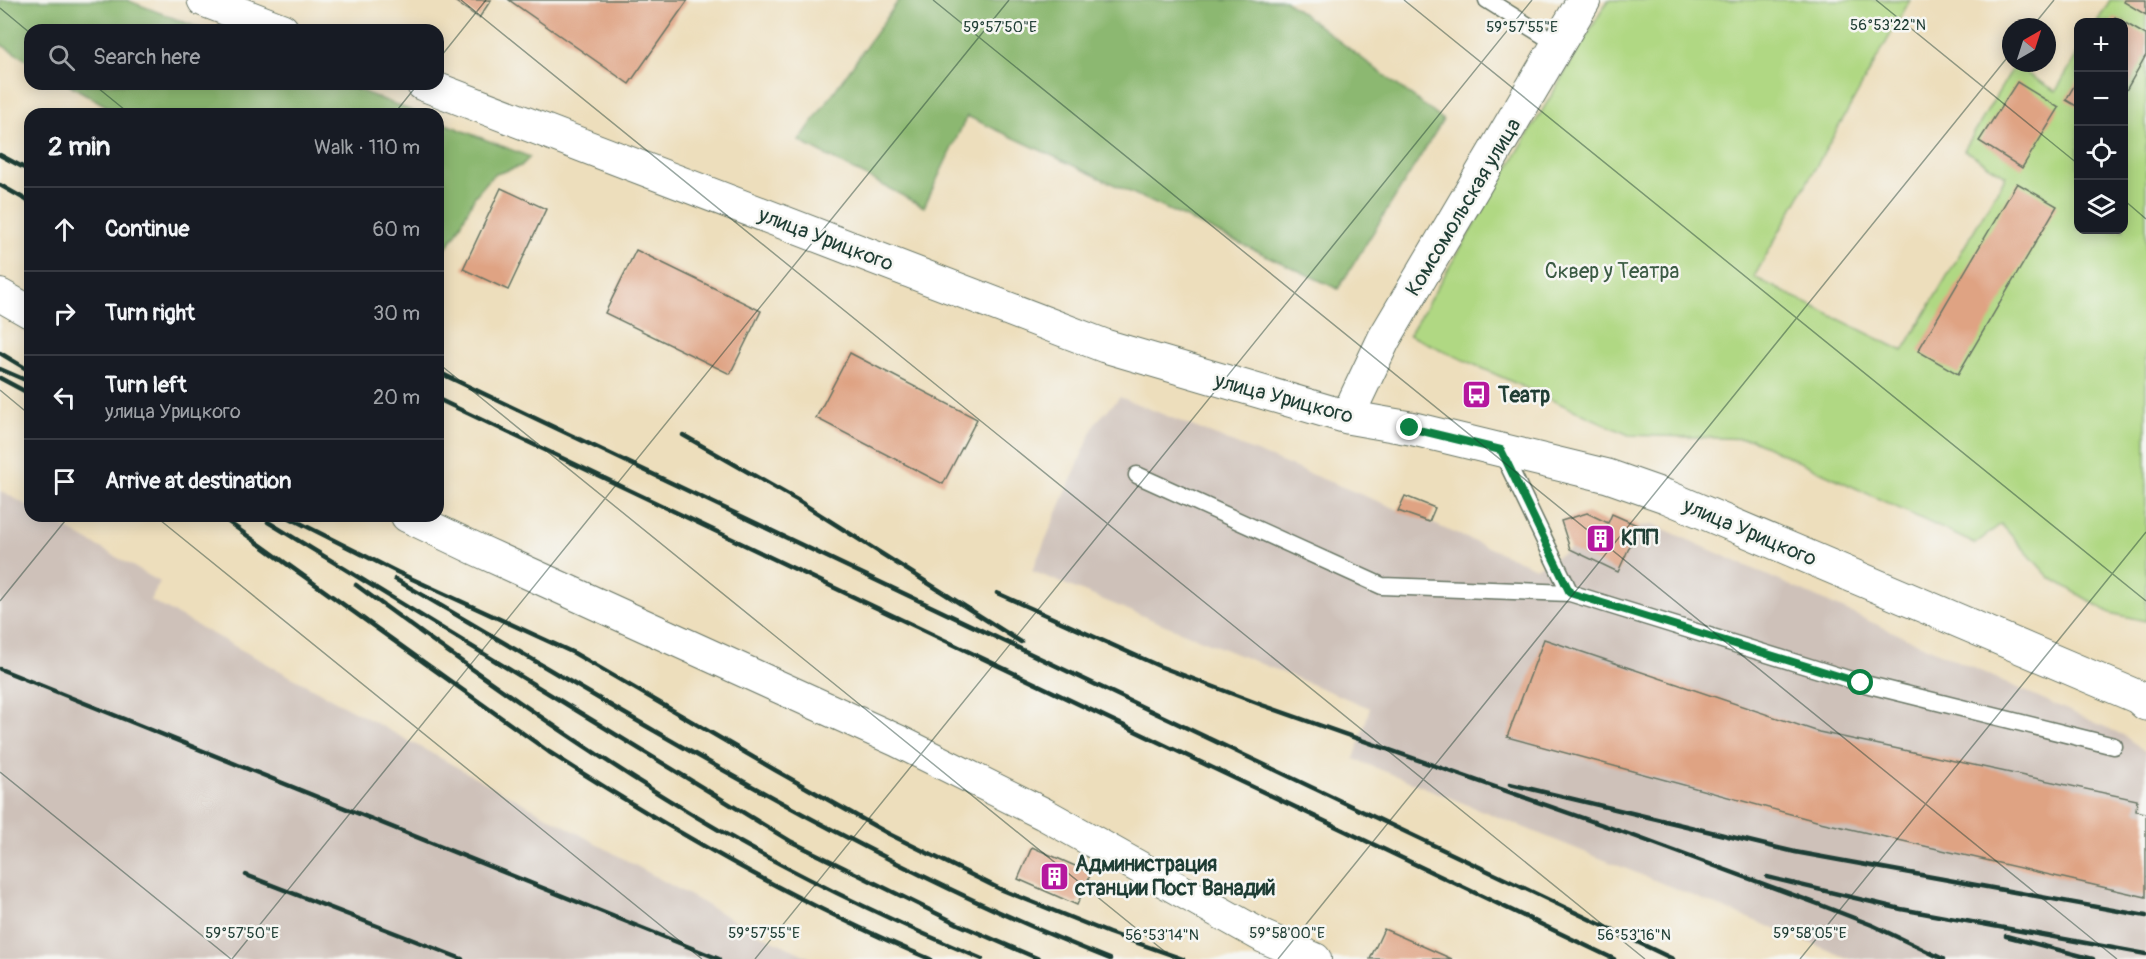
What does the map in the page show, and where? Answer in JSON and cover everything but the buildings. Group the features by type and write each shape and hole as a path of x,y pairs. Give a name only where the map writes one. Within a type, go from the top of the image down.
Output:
{"street":[{"path":"204,0 266,24"},
{"name":"Комсомольская улица","path":"1347,417 1384,339 1584,0"},
{"name":"улица Урицкого","path":"439,90 1105,346 1347,417 1410,428 1608,476 1665,496 2138,697 2146,704"},
{"path":"0,295 24,309"},
{"path":"420,522 898,741 1044,814 1264,937 1315,959"}],"lane":[{"path":"1487,0 1559,45"},
{"path":"1501,450 1570,593"},
{"path":"1137,475 1382,586 1570,593 1861,683 2114,746"}],"shaded area":[{"path":"1120,397 1429,522 1536,568 1570,549 1561,521 1587,513 1607,523 1612,514 1639,526 1655,525 2123,735 2146,752 2146,959 1850,959 1354,759 1370,708 1032,571 1096,422"},
{"path":"0,490 24,504 24,522 55,522 160,582 150,600 753,931 813,959 0,959"}],"green space":[{"path":"0,0 127,0 189,24 24,24 24,58 0,44"},
{"path":"899,0 1285,0 1443,120 1338,289 967,116 924,207 799,141"},
{"name":"Сквер у Театра","path":"1608,0 1910,0 1754,277 1903,351 2006,176 1964,150 2010,72 2024,72 2056,91 2074,60 2074,234 2128,234 2128,18 2099,18 2110,0 2146,0 2146,621 2110,613 2049,577 2001,524 1975,544 1751,439 1629,435 1409,335"},
{"path":"78,90 358,90 405,108 110,108"},
{"path":"444,123 530,157 521,166 493,175 475,196 456,234 444,251"}],"railway":[{"path":"0,155 24,168"},
{"path":"0,185 24,199"},
{"path":"0,353 24,367"},
{"path":"0,369 24,379"},
{"path":"444,375 1673,959"},
{"path":"0,378 24,391"},
{"path":"444,402 1614,959"},
{"path":"683,435 797,500 1021,642"},
{"path":"228,522 549,752 595,781 735,864 832,914 930,959"},
{"path":"268,522 790,841 960,925 1039,959"},
{"path":"298,522 397,572 574,653 889,834 1000,889 1109,933 1183,959"},
{"path":"395,579 657,732 834,831 1016,920 1110,959"},
{"path":"356,585 585,747 729,836 822,886 982,959"},
{"path":"997,593 1159,666 1818,904 1872,925 1943,959"},
{"path":"0,669 719,959"},
{"path":"1510,784 1795,852 2146,916"},
{"path":"246,875 462,959"},
{"path":"1767,877 1901,909 2146,954"},
{"path":"2006,936 2093,959"}],"place":[{"name":"Театр","path":"1477,395"},
{"name":"КПП","path":"1600,538"},
{"name":"Администрация станции Пост Ванадий","path":"1054,876"}],"route":[{"path":"1410,428 1501,450 1570,593 1861,683"}]}
